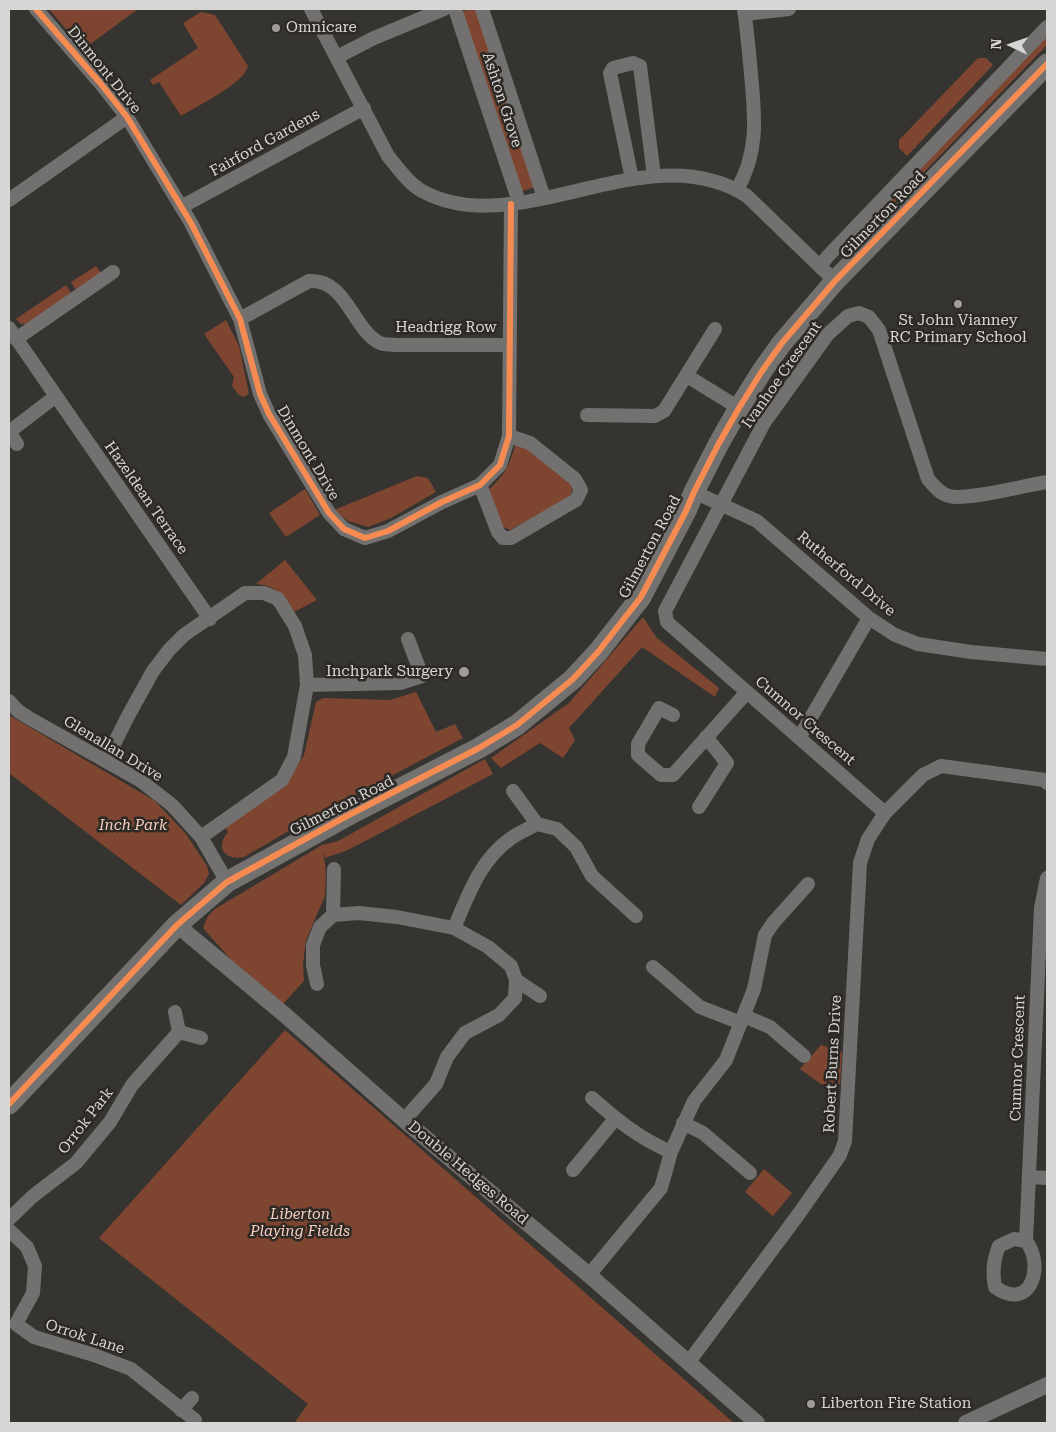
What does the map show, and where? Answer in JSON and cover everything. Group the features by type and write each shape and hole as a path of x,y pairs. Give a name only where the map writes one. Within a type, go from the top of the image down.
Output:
{"main road":[{"name":"Gilmerton Road","path":"9,1104 177,924 228,882 328,826 478,748 517,725 574,679 641,597 739,408 828,274 1047,64"}],"street":[{"name":"Dinmont Drive","path":"36,9 127,117 181,207 240,319 260,394 269,414 329,513 344,529 365,538 388,531 442,502 480,485 500,465 509,436 515,203"},
{"path":"311,9 388,156 404,176 421,191 444,200 466,205 515,203 654,176 711,181 737,190 758,206 828,274"},
{"path":"337,58 374,38 444,9"},
{"name":"Ashton Grove","path":"455,9 515,203"},
{"name":"Ashton Grove","path":"482,9 544,198"},
{"path":"737,190 744,178 750,160 755,136 755,116 744,11 789,9"},
{"name":"Gilmerton Road","path":"828,274 828,256 1047,27"},
{"path":"632,179 610,74 613,68 633,63 640,66 654,176"},
{"name":"Fairford Gardens","path":"181,207 364,108"},
{"path":"9,200 127,117"},
{"name":"Hazeldean Terrace","path":"113,272 13,333 210,619"},
{"name":"Headrigg Row","path":"240,319 309,281 319,280 334,289 369,334 380,343 395,345 510,345"},
{"name":"Ivanhoe Crescent","path":"721,503 764,423 828,334 848,316 859,313 869,317 879,330 928,479 938,490 949,496 964,497 1047,482"},
{"path":"587,415 655,416 664,411 715,329"},
{"path":"687,376 739,408"},
{"path":"17,444 9,432 56,396"},
{"path":"480,485 498,532 503,538 511,538 576,500 581,490 575,479 530,443 509,436"},
{"name":"Rutherford Drive","path":"694,492 757,521 869,618 895,635 918,644 971,652 1047,659"},
{"name":"Cumnor Crescent","path":"721,503 665,611 667,622 885,813"},
{"path":"106,760 153,671 184,635 210,619 245,593 264,593 278,599 295,626 305,655 307,685 294,757 282,780 201,837"},
{"path":"799,738 869,618"},
{"path":"307,685 400,683 422,676 408,639"},
{"path":"673,715 660,708 638,744 638,755 661,775 673,775 747,692"},
{"name":"Glenallan Drive","path":"9,702 29,718 141,781 172,804 201,837 228,882"},
{"path":"699,807 728,763 706,737"},
{"path":"885,813 923,775 941,766 1046,778"},
{"path":"513,791 537,824 557,829 576,847 592,876 636,916"},
{"name":"Robert Burns Drive","path":"688,1362 840,1155 845,1141 860,863 868,839 885,813"},
{"path":"454,928 472,886 487,862 508,840 537,824"},
{"path":"333,915 334,869"},
{"name":"Cumnor Crescent","path":"1026,1240 1042,989 1041,908 1047,878"},
{"path":"589,1274 661,1188 671,1152 694,1101 726,1060 754,989 765,935 773,923 808,884"},
{"path":"317,984 312,965 313,945 320,928 333,915 359,913 396,917 454,928 488,947 511,966 516,980 514,998 499,1015 465,1033 447,1057 436,1084 404,1120"},
{"name":"Double Hedges Road","path":"177,924 285,1015 404,1120 589,1274 757,1423"},
{"path":"653,967 700,1006 770,1027 804,1056"},
{"path":"516,980 540,996"},
{"path":"175,1012 179,1032 201,1038"},
{"name":"Orrok Park","path":"9,1219 33,1196 76,1163 110,1122 132,1085 179,1032"},
{"path":"592,1098 616,1119 649,1142 671,1152"},
{"path":"573,1170 616,1119"},
{"path":"683,1124 703,1133 750,1173"},
{"path":"1029,1177 1047,1178"},
{"name":"Orrok Lane","path":"9,1230 27,1247 34,1266 33,1293 16,1324 34,1337 94,1355 131,1369 195,1420"},
{"path":"966,1423 1047,1385"},
{"path":"181,1410 192,1398"}],"green space":[{"path":"49,9 138,9 89,45 79,45"},
{"path":"478,9 535,187 520,192 461,12"},
{"path":"201,12 215,15 248,66 245,73 229,87 181,116 159,82 153,85 150,80 198,48 183,23"},
{"path":"1047,35 1047,45 871,227 868,223"},
{"path":"978,58 986,58 993,65 907,156 899,148 899,140"},
{"path":"96,266 103,276 77,292 71,282"},
{"path":"66,285 73,296 26,324 21,324 16,319"},
{"path":"226,320 239,346 249,394 243,397 232,386 234,377 204,334"},
{"path":"515,446 524,446 570,479 572,489 570,497 510,530 500,525 487,491 505,471"},
{"path":"417,476 428,478 436,492 391,518 368,527 348,521 334,510"},
{"path":"305,489 320,515 286,537 269,513"},
{"path":"285,560 317,600 294,612 286,600 274,589 256,584"},
{"path":"643,617 656,637 719,688 715,697 642,647 569,728 575,740 563,758 540,743 501,768 491,758 569,703"},
{"path":"416,692 436,732 455,724 463,738 304,822 244,857 232,857 224,852 222,843 228,832 225,826 284,787 304,755 316,702 323,698 390,700"},
{"name":"Inch Park","path":"9,715 155,801 186,834 207,866 209,874 204,883 181,905 9,773"},
{"path":"485,759 493,774 348,850 325,858 323,850 326,872 325,896 306,940 303,964 304,981 282,1005 243,973 203,928 208,916 215,909 322,845 338,841"},
{"name":"Liberton Playing Fields","path":"285,1030 734,1423 294,1423 308,1404 99,1238"},
{"path":"821,1045 842,1052 840,1084 821,1084 800,1069"},
{"path":"764,1169 792,1193 773,1216 745,1192"}],"cycle path":[{"path":"36,9 127,117 191,223 240,319 260,394 269,414 329,513 344,529 365,538 388,531 442,502 480,485 500,465 509,436 511,204"},
{"path":"9,1104 177,925 227,882 345,817 479,748 517,725 573,679 598,652 641,597 718,445 762,371 782,343 835,281 1047,64"}],"place":[{"name":"Omnicare","path":"276,28"},
{"name":"St John Vianney RC Primary School","path":"958,304"},
{"name":"Inchpark Surgery","path":"464,672"},
{"name":"Liberton Fire Station","path":"811,1404"}]}
